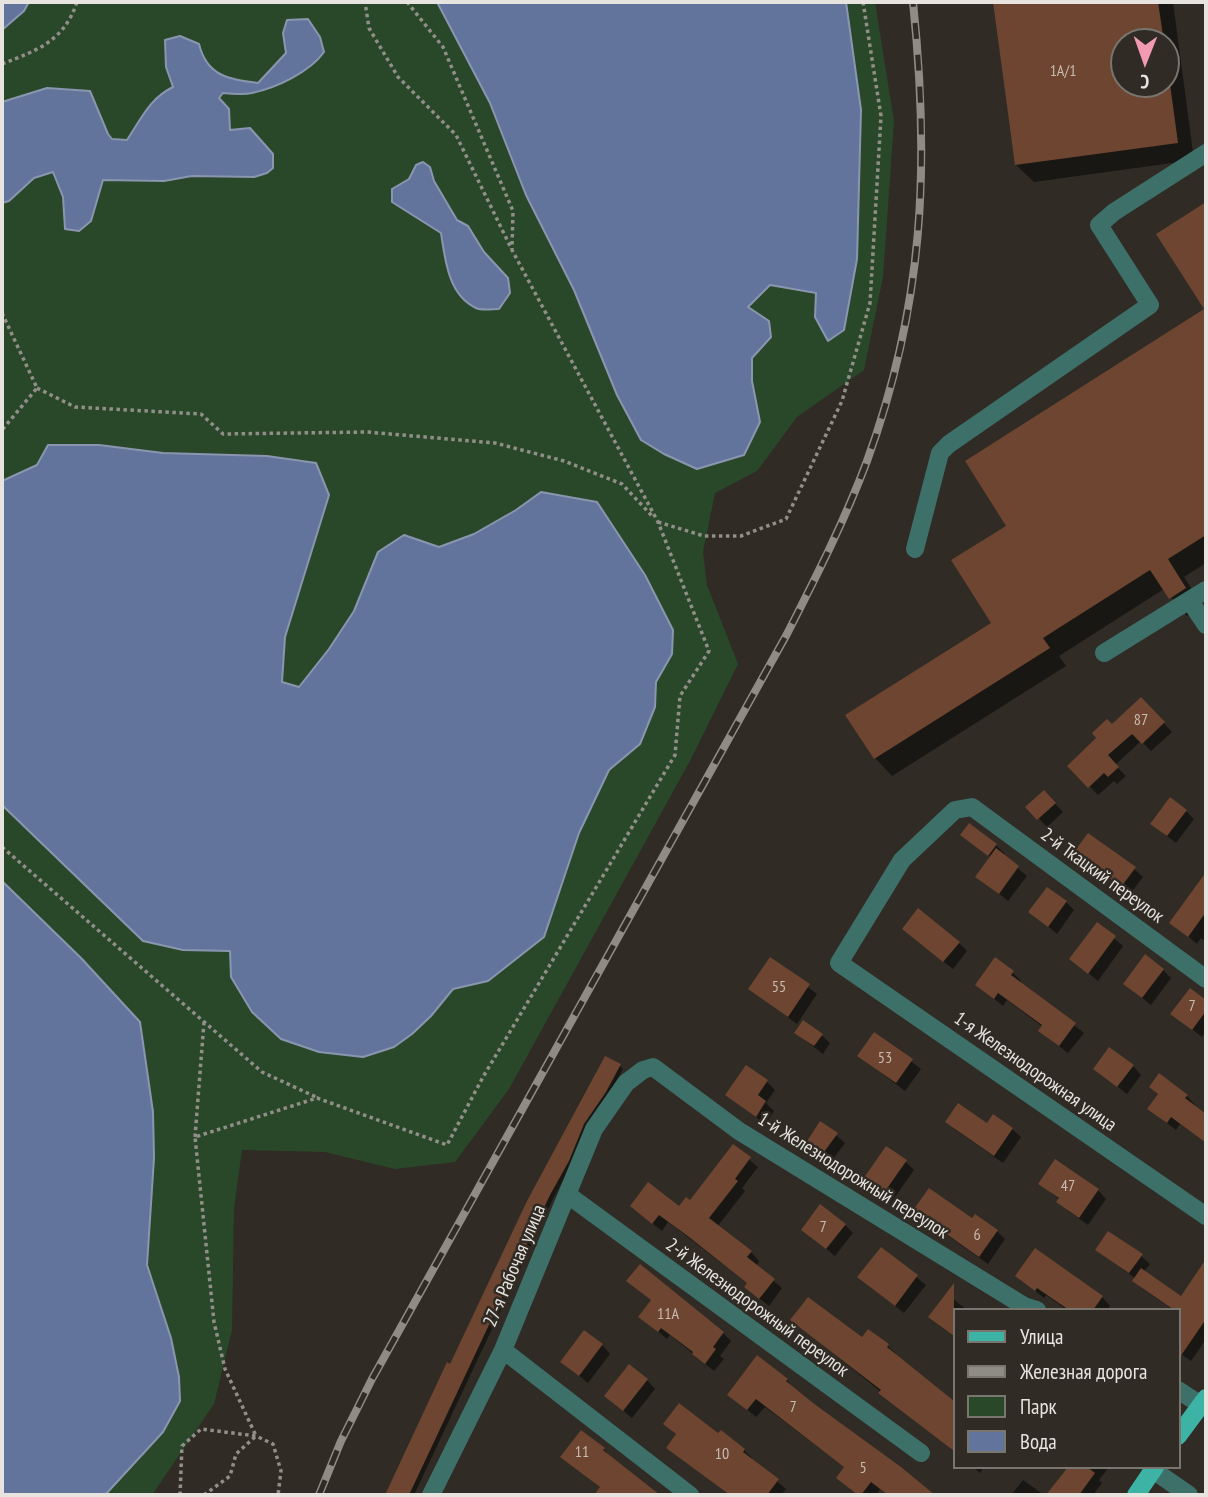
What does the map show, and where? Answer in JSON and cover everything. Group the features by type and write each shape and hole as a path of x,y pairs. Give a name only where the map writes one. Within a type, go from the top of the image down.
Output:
{"main road":[{"path":"1180,1433 1204,1401"},
{"path":"1136,1495 1154,1469"}],"street":[{"path":"915,549 940,453 949,444 1150,305 1099,225 1114,212 1206,153"},
{"path":"1104,653 1206,590"},
{"path":"1190,601 1206,625"},
{"name":"2-й Ткацкий переулок","path":"839,963 902,860 955,810 972,807 1206,979"},
{"name":"1-я Железнодорожная улица","path":"839,963 1206,1216"},
{"name":"27-я Рабочая улица","path":"431,1495 503,1350 594,1129 626,1083 643,1070 653,1067"},
{"name":"1-й Железнодорожный переулок","path":"653,1067 739,1131 1030,1308"},
{"name":"2-й Железнодорожный переулок","path":"568,1195 921,1454"},
{"path":"503,1350 690,1495"},
{"path":"1180,1391 1204,1401"},
{"path":"1154,1469 1189,1495"}],"path":[{"path":"2,64 42,49 71,19 77,2"},
{"path":"2,847 262,1072 317,1098 447,1146 483,1077 674,755 680,696 709,651 658,522 512,250 456,135 398,78 369,28 365,2"},
{"path":"407,2 443,47 508,198 513,211 512,250"},
{"path":"2,313 37,388 75,407 201,414 223,434 367,432 495,443 564,461 622,484 658,522 704,536 741,536 786,519 842,401 870,303 881,116 863,2"},
{"path":"2,430 37,388"},
{"path":"204,1022 195,1137 214,1322 225,1369 256,1436"},
{"path":"195,1137 317,1098"},
{"path":"180,1495 181,1446 201,1429 256,1436 273,1444 281,1471 278,1495"},
{"path":"204,1495 230,1476 236,1454 256,1436"}],"green space":[{"path":"2,2 875,2 894,121 883,277 864,370 797,417 757,471 715,493 703,552 707,585 738,664 691,759 509,1089 455,1162 395,1169 325,1152 242,1150 234,1208 232,1330 214,1404 152,1495 2,1495"}],"water":[{"path":"2,2 29,2 24,11 2,30"},
{"path":"437,2 846,2 861,110 857,259 844,330 828,341 815,317 816,293 770,285 748,307 769,321 771,337 752,358 752,381 760,422 744,455 697,469 641,440 617,395 574,290 526,195 490,103"},
{"path":"308,19 320,37 324,52 318,59 292,78 261,91 249,94 223,93 219,98 229,109 230,130 250,128 273,154 273,168 267,173 254,177 192,176 164,181 103,180 91,221 79,231 65,229 63,197 53,172 34,178 9,201 2,203 2,102 47,88 90,91 108,134 112,139 127,140 152,103 173,87 166,67 165,40 180,36 199,44 207,63 220,74 258,83 286,53 283,33 287,20"},
{"path":"423,162 430,167 434,181 457,220 468,226 484,252 508,278 510,293 499,309 478,309 459,294 450,275 441,233 392,202 392,189 409,179 416,165"},
{"path":"48,445 99,445 163,453 267,456 316,463 329,495 285,637 282,682 299,687 354,611 378,552 404,535 439,547 474,534 541,492 597,502 645,575 673,630 672,654 656,682 655,707 640,744 609,770 579,833 544,937 488,981 453,989 431,1016 394,1047 363,1057 319,1052 281,1039 252,1012 231,977 230,951 183,950 143,941 2,805 2,481 37,465"},
{"path":"2,881 81,958 140,1022 153,1112 154,1158 147,1265 171,1338 179,1377 180,1401 163,1432 105,1495 2,1495"}],"building":[{"path":"993,2 1158,2 1162,28 1110,28 1110,98 1172,98 1178,143 1015,165"},
{"path":"1206,202 1206,535 1168,559 1186,588 1169,599 1150,570 1043,638 1050,648 874,759 845,715 991,623 951,560 1006,526 965,461 1204,309 1156,234"},
{"path":"1141,697 1165,722 1142,744 1132,734 1108,755 1119,767 1108,777 1104,773 1088,788 1067,766 1096,738 1092,733 1107,719 1112,724"},
{"path":"1044,790 1056,803 1037,820 1025,807"},
{"path":"1170,797 1187,810 1167,836 1150,824"},
{"path":"969,823 997,844 988,856 960,835"},
{"path":"1088,833 1136,867 1121,887 1074,852"},
{"path":"996,848 1019,866 999,894 975,877"},
{"path":"1206,872 1206,912 1188,937 1169,923"},
{"path":"1047,887 1067,901 1048,927 1028,912"},
{"path":"918,908 960,942 943,962 902,929"},
{"path":"1097,922 1116,936 1088,974 1069,959"},
{"path":"1145,954 1164,969 1142,998 1123,984"},
{"path":"770,957 810,984 788,1017 748,989"},
{"path":"995,957 1014,971 1011,975 1076,1023 1059,1046 1038,1031 1042,1025 998,993 994,999 975,985"},
{"path":"1190,988 1206,1000 1206,1011 1192,1030 1170,1014"},
{"path":"803,1020 823,1034 814,1046 794,1033"},
{"path":"874,1032 913,1059 896,1083 857,1056"},
{"path":"1109,1047 1134,1065 1117,1087 1093,1069"},
{"path":"605,1056 621,1064 584,1124 569,1161 550,1195 409,1495 385,1495 527,1201"},
{"path":"746,1065 768,1080 758,1095 766,1101 756,1117 725,1095"},
{"path":"1159,1073 1188,1095 1185,1098 1206,1114 1206,1143 1171,1117 1167,1123 1147,1109 1158,1094 1149,1087"},
{"path":"958,1103 987,1123 993,1114 1013,1128 994,1156 945,1122"},
{"path":"820,1121 838,1133 824,1152 807,1141"},
{"path":"733,1144 751,1157 735,1179 738,1181 709,1218 752,1251 747,1257 775,1279 759,1299 744,1287 747,1283 659,1215 652,1224 630,1206 648,1182 679,1206 686,1197 690,1200"},
{"path":"886,1146 907,1160 881,1197 861,1182"},
{"path":"1055,1159 1099,1189 1079,1218 1056,1202 1059,1198 1038,1184"},
{"path":"929,1188 972,1218 975,1214 998,1230 979,1257 935,1226 933,1228 911,1213"},
{"path":"820,1204 846,1224 826,1249 801,1230"},
{"path":"1108,1231 1143,1254 1129,1273 1095,1250"},
{"path":"881,1247 918,1275 895,1306 857,1277"},
{"path":"1035,1248 1103,1296 1094,1308 1066,1308 1015,1276"},
{"path":"1206,1259 1206,1319 1180,1357 1180,1308 1171,1308 1132,1281 1141,1268 1181,1296"},
{"path":"640,1264 724,1332 705,1364 661,1328 658,1332 638,1317 651,1300 626,1281"},
{"path":"954,1283 953,1335 928,1317"},
{"path":"808,1297 862,1337 868,1329 889,1344 887,1347 953,1400 953,1450 878,1393 881,1390 790,1320"},
{"path":"584,1330 603,1344 579,1376 560,1362"},
{"path":"757,1355 813,1403 935,1495 888,1495 871,1482 861,1495 858,1495 836,1478 844,1467 756,1399 747,1410 727,1395"},
{"path":"629,1364 648,1379 623,1411 604,1396"},
{"path":"679,1403 718,1433 721,1430 745,1449 743,1452 779,1479 767,1495 730,1495 666,1448 676,1434 663,1424"},
{"path":"581,1430 660,1495 594,1495 600,1487 560,1457"},
{"path":"1066,1469 1090,1469 1095,1473 1079,1495 1046,1495"}],"railway":[{"path":"319,1495 341,1441 372,1379 787,634 830,548 867,461 901,346 918,234 921,121 913,2"}]}
